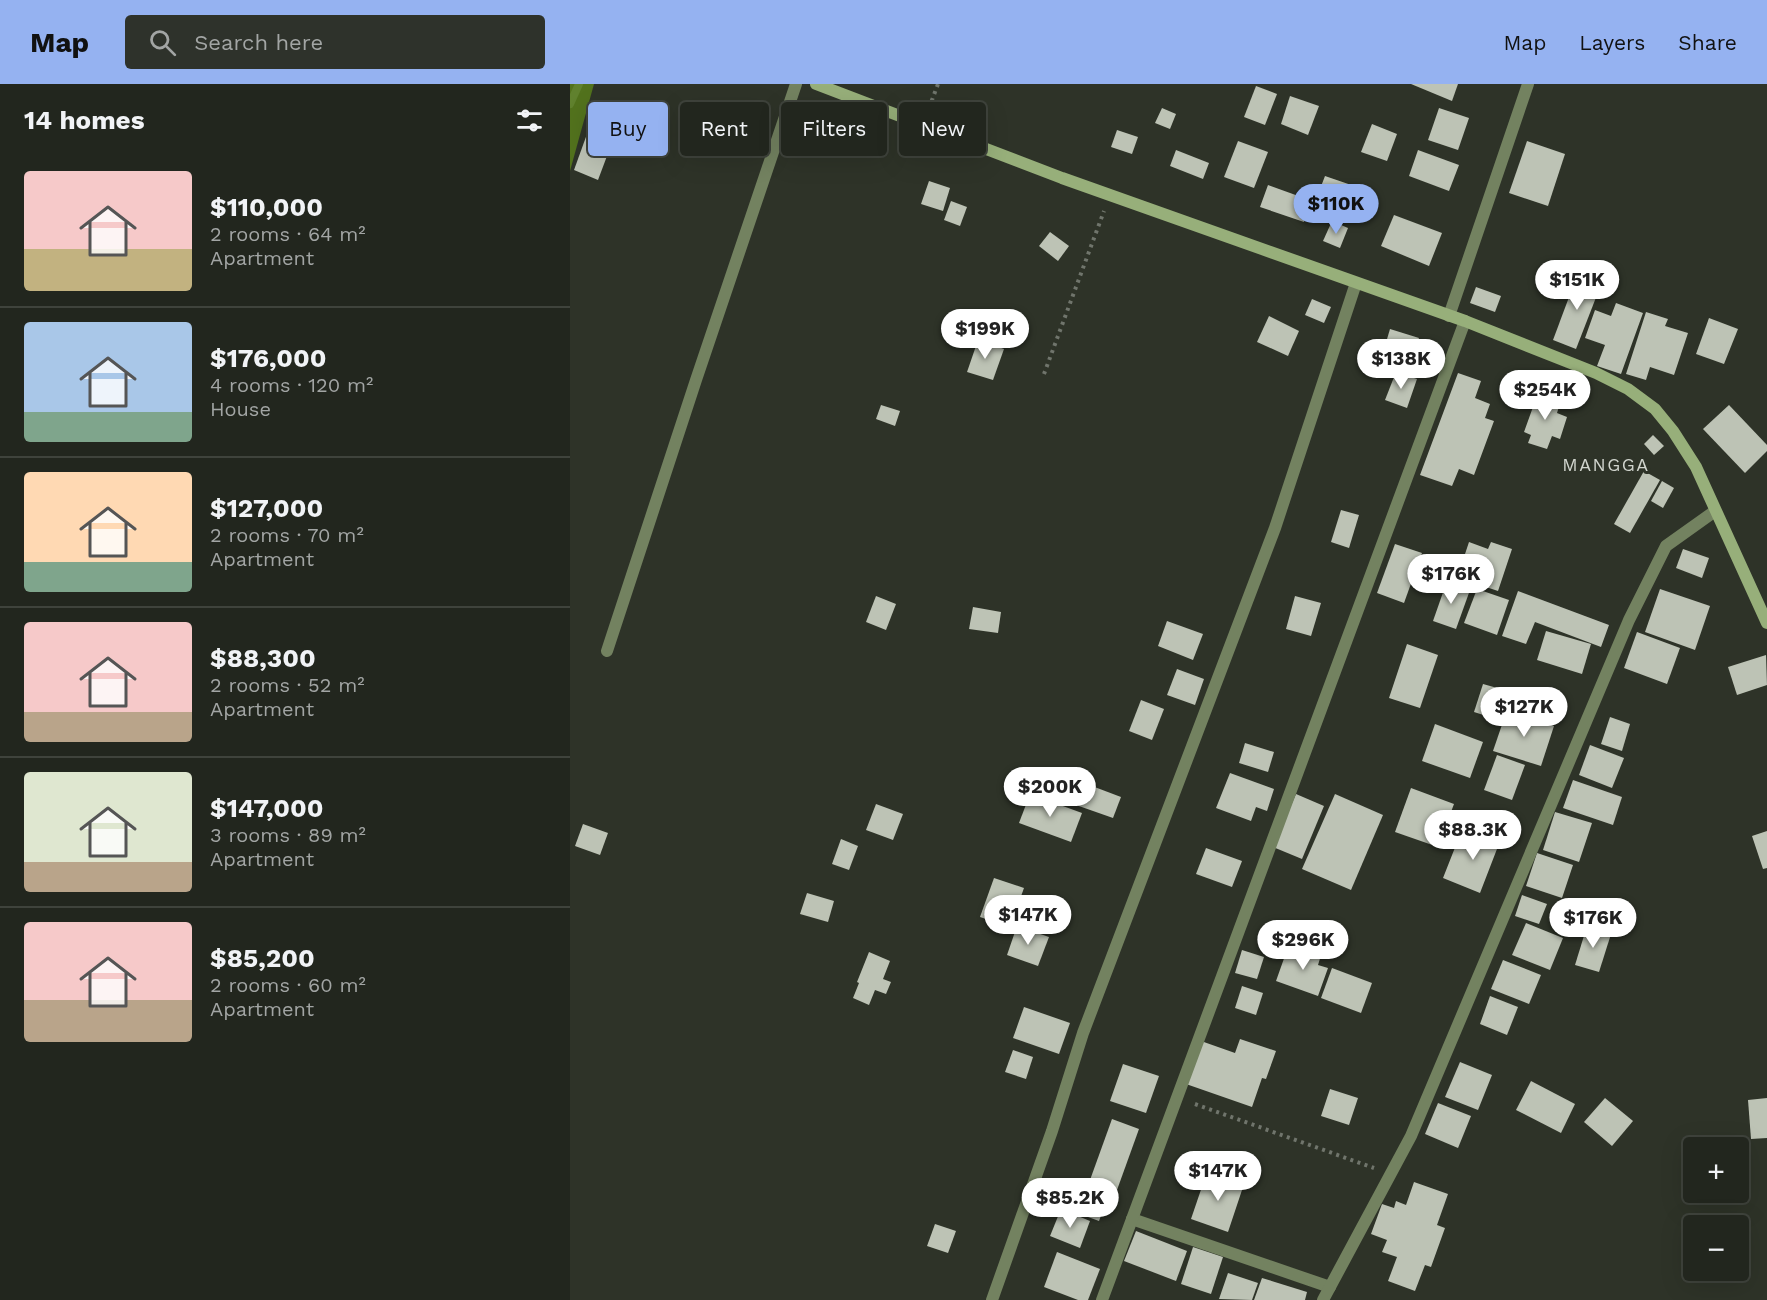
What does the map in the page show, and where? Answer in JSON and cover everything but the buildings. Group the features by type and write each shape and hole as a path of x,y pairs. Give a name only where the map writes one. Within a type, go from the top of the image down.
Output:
{"street":[{"path":"607,651 796,84"},
{"path":"816,84 900,118 1110,196 1465,321 1596,373 1628,389 1655,409 1673,430 1696,467 1767,623"},
{"path":"1449,316 1528,84"},
{"path":"992,1300 1052,1131 1083,1033 1275,528 1356,283"},
{"path":"1102,1300 1465,321"},
{"path":"1323,1300 1411,1136 1629,620 1666,546 1715,511"},
{"path":"1132,1219 1330,1287"}],"path":[{"path":"1044,374 1110,196"},
{"path":"1177,1098 1390,1174"}],"green space":[{"path":"570,84 594,84 588,102 570,171"}],"waterway":[{"path":"570,104 579,84"}],"district":[{"name":"MANGGA","path":"1606,465"}]}
